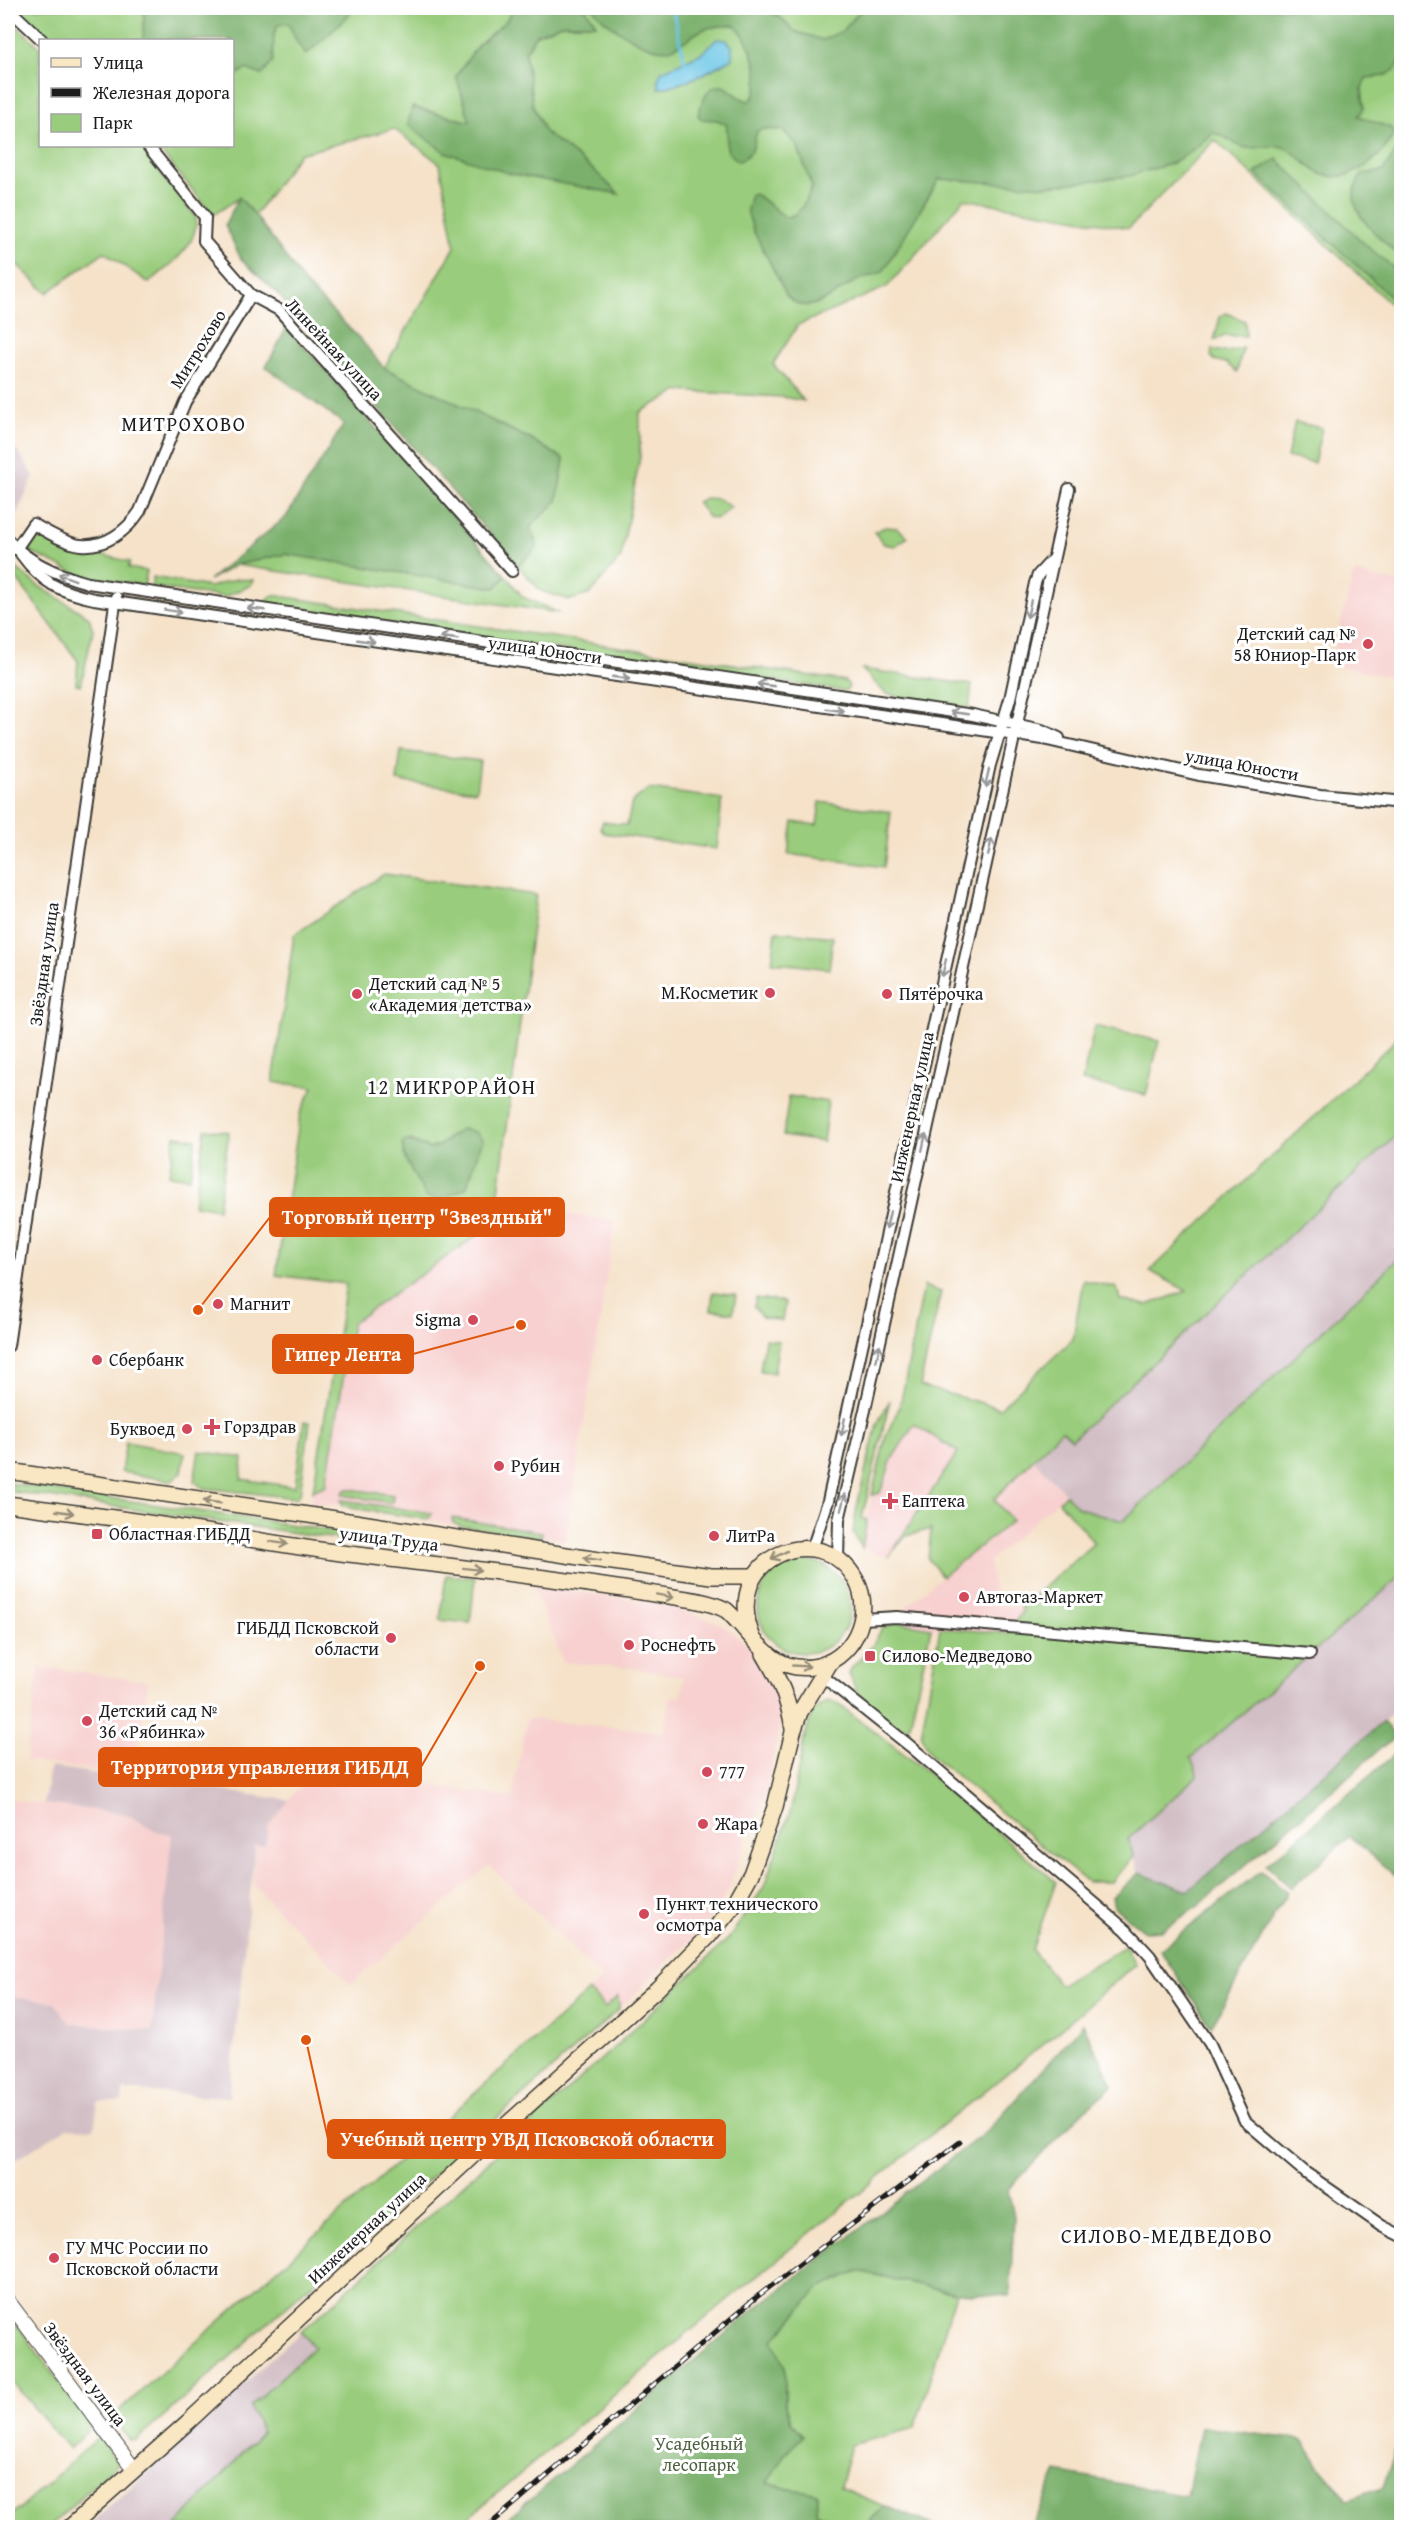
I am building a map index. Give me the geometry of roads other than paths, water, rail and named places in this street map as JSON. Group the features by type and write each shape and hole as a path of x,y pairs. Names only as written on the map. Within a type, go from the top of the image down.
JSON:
{"main road":[{"name":"улица Труда","path":"8,1471 711,1576 733,1578 754,1576"},
{"name":"улица Труда","path":"8,1504 156,1524 339,1553 574,1582 697,1602 727,1611 756,1643"},
{"name":"Инженерная улица","path":"69,2528 188,2422 491,2138 657,1989 708,1937 732,1908 751,1874 775,1807 800,1712 831,1661 851,1645 862,1619 862,1594 849,1569 838,1560 812,1549 799,1549 779,1554 763,1565 747,1590 744,1607 746,1623 781,1683 790,1710 793,1732"},
{"path":"756,1643 774,1660 793,1666 812,1667 831,1661"}],"street":[{"path":"8,8 41,39"},
{"name":"Линейная улица","path":"149,147 205,217 204,241 251,295 279,310 512,571"},
{"name":"Митрохово","path":"15,548 33,524 79,545 106,540 131,526 140,511 185,402 251,295"},
{"name":"Инженерная улица","path":"838,1560 839,1520 1069,489"},
{"name":"улица Юности","path":"15,548 42,566 74,579 118,588 951,712 1003,722 1015,730 1199,775 1320,795 1401,803"},
{"name":"улица Юности","path":"15,548 34,573 47,582 78,596 115,603 1000,734 1015,730"},
{"name":"Инженерная улица","path":"812,1549 828,1501 970,852 1035,582 1038,575 1054,558"},
{"name":"Звёздная улица","path":"8,1346 118,588"},
{"path":"862,1619 897,1617 1310,1654"},
{"path":"821,1675 910,1746 1126,1930 1150,1956 1210,2044 1245,2121 1306,2173 1382,2226 1401,2236"},
{"name":"Звёздная улица","path":"8,2301 134,2469"}],"water":[{"path":"717,39 726,40 732,46 732,58 688,81 659,88 658,79 662,71 702,53"}],"waterway":[{"path":"672,8 685,62"}],"railway":[{"path":"486,2528 754,2299 960,2142"}],"place":[{"name":"Детский сад № 58 Юниор-Парк","path":"1368,644"},
{"name":"М.Косметик","path":"770,993"},
{"name":"Детский сад № 5 «Академия детства»","path":"357,994"},
{"name":"Пятёрочка","path":"887,994"},
{"name":"Магнит","path":"218,1304"},
{"name":"Торговый центр \"Звездный\"","path":"198,1310"},
{"name":"Sigma","path":"473,1320"},
{"name":"Гипер Лента","path":"521,1325"},
{"name":"Сбербанк","path":"97,1360"},
{"name":"Горздрав","path":"212,1427"},
{"name":"Буквоед","path":"187,1429"},
{"name":"Рубин","path":"499,1466"},
{"name":"Еаптека","path":"890,1501"},
{"name":"Областная ГИБДД","path":"97,1534"},
{"name":"ЛитРа","path":"714,1536"},
{"name":"Автогаз-Маркет","path":"964,1597"},
{"name":"ГИБДД Псковской области","path":"391,1638"},
{"name":"Роснефть","path":"629,1645"},
{"name":"Силово-Медведово","path":"870,1656"},
{"name":"Территория управления ГИБДД","path":"480,1666"},
{"name":"Детский сад № 36 «Рябинка»","path":"87,1721"},
{"name":"777","path":"707,1772"},
{"name":"Жара","path":"703,1824"},
{"name":"Пункт технического осмотра","path":"644,1914"},
{"name":"Учебный центр УВД Псковской области","path":"306,2040"},
{"name":"ГУ МЧС России по Псковской области","path":"54,2258"}],"district":[{"name":"МИТРОХОВО","path":"184,424"},
{"name":"12 МИКРОРАЙОН","path":"452,1087"},
{"name":"СИЛОВО-МЕДВЕДОВО","path":"1167,2236"}],"park label":[{"name":"Усадебный лесопарк","path":"699,2454"}]}
